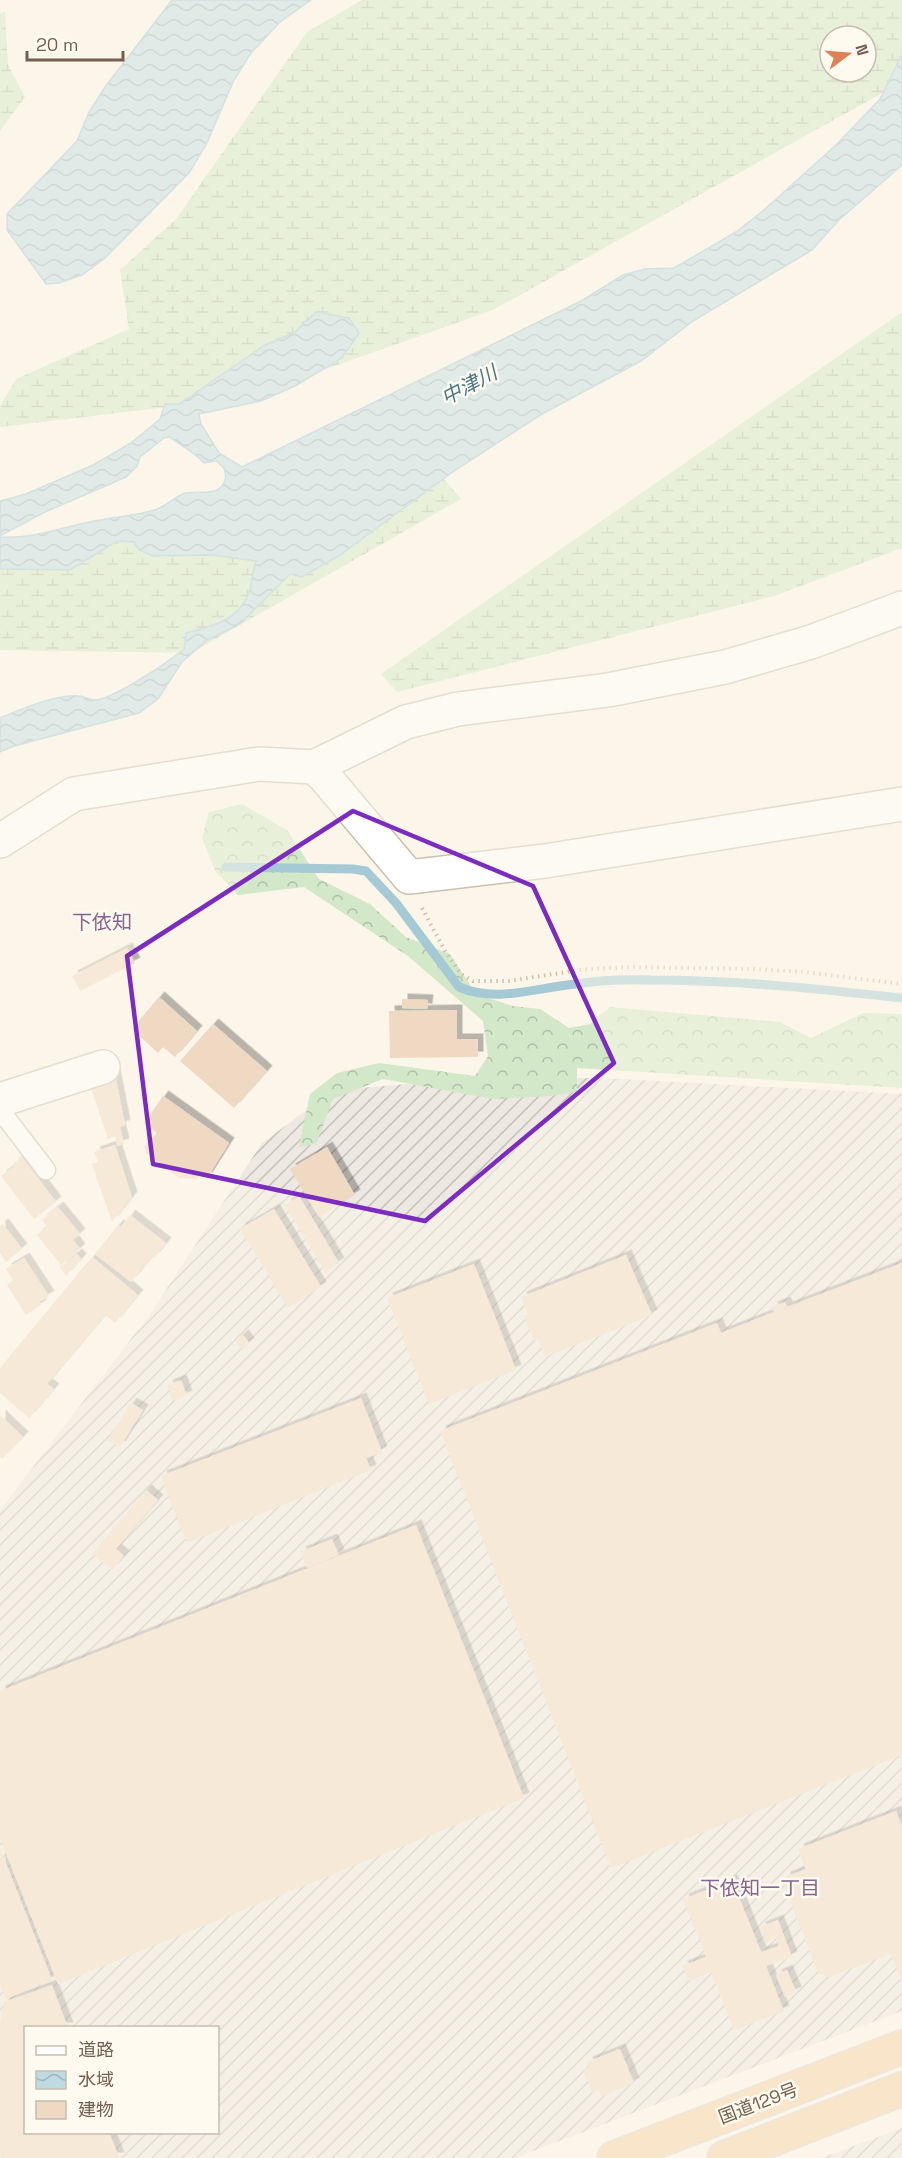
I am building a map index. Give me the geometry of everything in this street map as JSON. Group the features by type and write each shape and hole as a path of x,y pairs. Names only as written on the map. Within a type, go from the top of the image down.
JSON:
{"highway":[{"name":"国道129号","path":"614,2158 902,2048"},
{"path":"724,2158 780,2148 902,2089"}],"street":[{"path":"0,841 74,794 259,764 314,767 406,722 458,709 608,690 725,667 811,642 902,608"},
{"path":"314,767 409,877 545,861 902,804"},
{"path":"0,1100 103,1067"}],"lane":[{"path":"0,1110 46,1170"}],"path":[{"path":"409,877 422,909 445,951 461,974 473,981 509,981 579,970 638,967 805,972 902,984"}],"highlighted area":[{"path":"353,811 533,886 614,1063 425,1221 153,1164 127,956"}],"shaded area":[{"path":"509,1076 620,1079 902,1094 902,2011 515,2158 0,2158 0,1510 150,1314 262,1143 334,1090"},
{"path":"902,2128 902,2158 821,2158"}],"green space":[{"path":"362,0 902,0 902,82 493,310 244,398 0,427 0,406 16,379 129,329 120,270 176,219 307,32"},
{"path":"5,11 8,65 25,97 0,131 0,14"},
{"path":"902,312 902,548 774,596 397,692 381,674"},
{"path":"431,464 461,499 191,653 0,650 0,552"},
{"path":"242,804 287,830 319,879 370,904 406,937 450,954 476,994 513,1006 540,1009 569,1028 590,1024 610,1007 780,1022 811,1038 863,1013 902,1014 902,1088 577,1068 577,1092 551,1096 493,1099 383,1079 333,1099 316,1144 299,1147 310,1094 337,1073 379,1063 475,1076 488,1056 483,1021 408,956 304,887 238,895 215,871 202,838 209,812"}],"water":[{"path":"172,0 311,0 280,22 251,53 234,80 206,145 189,173 105,258 82,275 59,283 46,284 7,230 7,214 77,141 89,112 105,87"},
{"name":"中津川","path":"902,54 902,165 839,220 812,250 693,321 641,361 542,414 454,471 340,555 302,577 290,574 240,624 206,641 182,662 158,699 139,713 14,746 0,752 0,718 60,697 79,696 97,700 106,697 142,678 184,649 186,633 206,628 233,615 246,600 256,561 212,555 153,556 139,550 134,542 117,541 70,570 0,569 0,537 26,536 141,514 158,509 183,494 213,491 222,486 226,477 224,468 216,461 204,463 170,437 164,438 140,457 137,466 126,477 43,513 0,536 0,501 26,494 93,465 131,443 160,419 165,404 179,404 265,345 295,332 316,312 349,318 359,333 342,358 295,386 261,401 199,414 201,424 219,453 242,467 581,301 623,275 645,269 674,268 736,232 764,210 837,144 880,99"}],"building":[{"path":"127,948 135,963 80,991 72,976"},
{"path":"159,997 197,1031 175,1057 163,1047 158,1053 132,1029"},
{"path":"402,999 428,1000 427,1009 402,1008"},
{"path":"457,1010 457,1039 478,1039 478,1057 390,1058 389,1011"},
{"path":"213,1024 267,1071 234,1108 180,1061"},
{"path":"115,1074 125,1125 120,1127 124,1144 117,1146 115,1136 108,1139 89,1082"},
{"path":"163,1096 229,1143 207,1178 201,1175 197,1179 179,1178 146,1153 144,1147 157,1133 144,1123"},
{"path":"115,1145 132,1197 112,1222 92,1164 98,1162 94,1152"},
{"path":"327,1147 355,1195 319,1217 290,1169"},
{"path":"22,1157 56,1202 34,1219 1,1176 15,1166 13,1164"},
{"path":"299,1196 339,1263 325,1272 285,1205"},
{"path":"58,1207 80,1234 73,1240 80,1249 61,1265 37,1235 47,1227 42,1220"},
{"path":"274,1209 321,1287 288,1308 240,1229"},
{"path":"130,1215 166,1243 131,1282 95,1254 118,1225 121,1227"},
{"path":"3,1224 22,1249 6,1262 0,1253 0,1226"},
{"path":"77,1254 81,1259 66,1276 60,1267"},
{"path":"626,1255 652,1315 545,1357 538,1339 534,1341 524,1316 528,1314 521,1297"},
{"path":"92,1257 138,1295 115,1323 105,1315 47,1384 54,1389 29,1418 0,1393 0,1368"},
{"path":"24,1258 49,1296 39,1302 41,1305 26,1315 7,1285 13,1280 6,1269"},
{"path":"902,1263 902,1755 611,1868 440,1431 717,1323 721,1333 774,1312 772,1307 785,1302 787,1307"},
{"path":"474,1264 516,1370 429,1404 387,1298"},
{"path":"243,1335 249,1343 241,1349 235,1342"},
{"path":"181,1380 187,1396 172,1401 167,1385"},
{"path":"361,1398 382,1452 366,1458 371,1470 187,1543 161,1476"},
{"path":"131,1403 143,1410 120,1447 108,1440"},
{"path":"0,1415 23,1437 2,1459 0,1457"},
{"path":"146,1490 158,1500 116,1549 124,1556 112,1570 92,1554"},
{"path":"416,1525 524,1798 58,1984 0,1838 0,1691"},
{"path":"332,1539 339,1555 307,1568 300,1552"},
{"path":"896,1811 902,1826 902,1983 891,1954 829,1977 818,1973 784,1885 785,1877 806,1869 798,1849"},
{"path":"0,1848 52,1980 6,1999 0,1984"},
{"path":"732,1880 761,1952 779,1946 775,1938 766,1943 760,1927 778,1920 792,1957 766,1966 784,2011 734,2030 711,1972 688,1981 682,1966 706,1957 683,1899"},
{"path":"787,1970 796,1992 785,1997 776,1975"},
{"path":"52,1985 67,2026 24,2026 24,2134 110,2134 119,2158 2,2158 0,2153 0,2024 4,2002"},
{"path":"620,2049 634,2083 601,2097 599,2090 592,2093 583,2070 589,2067 587,2062"}],"waterway":[{"path":"226,867 366,871 396,903 459,987 473,992 516,993 613,980 683,980 809,988 902,998"}],"district":[{"name":"下依知","path":"102,922"},
{"name":"下依知一丁目","path":"760,1888"}]}
